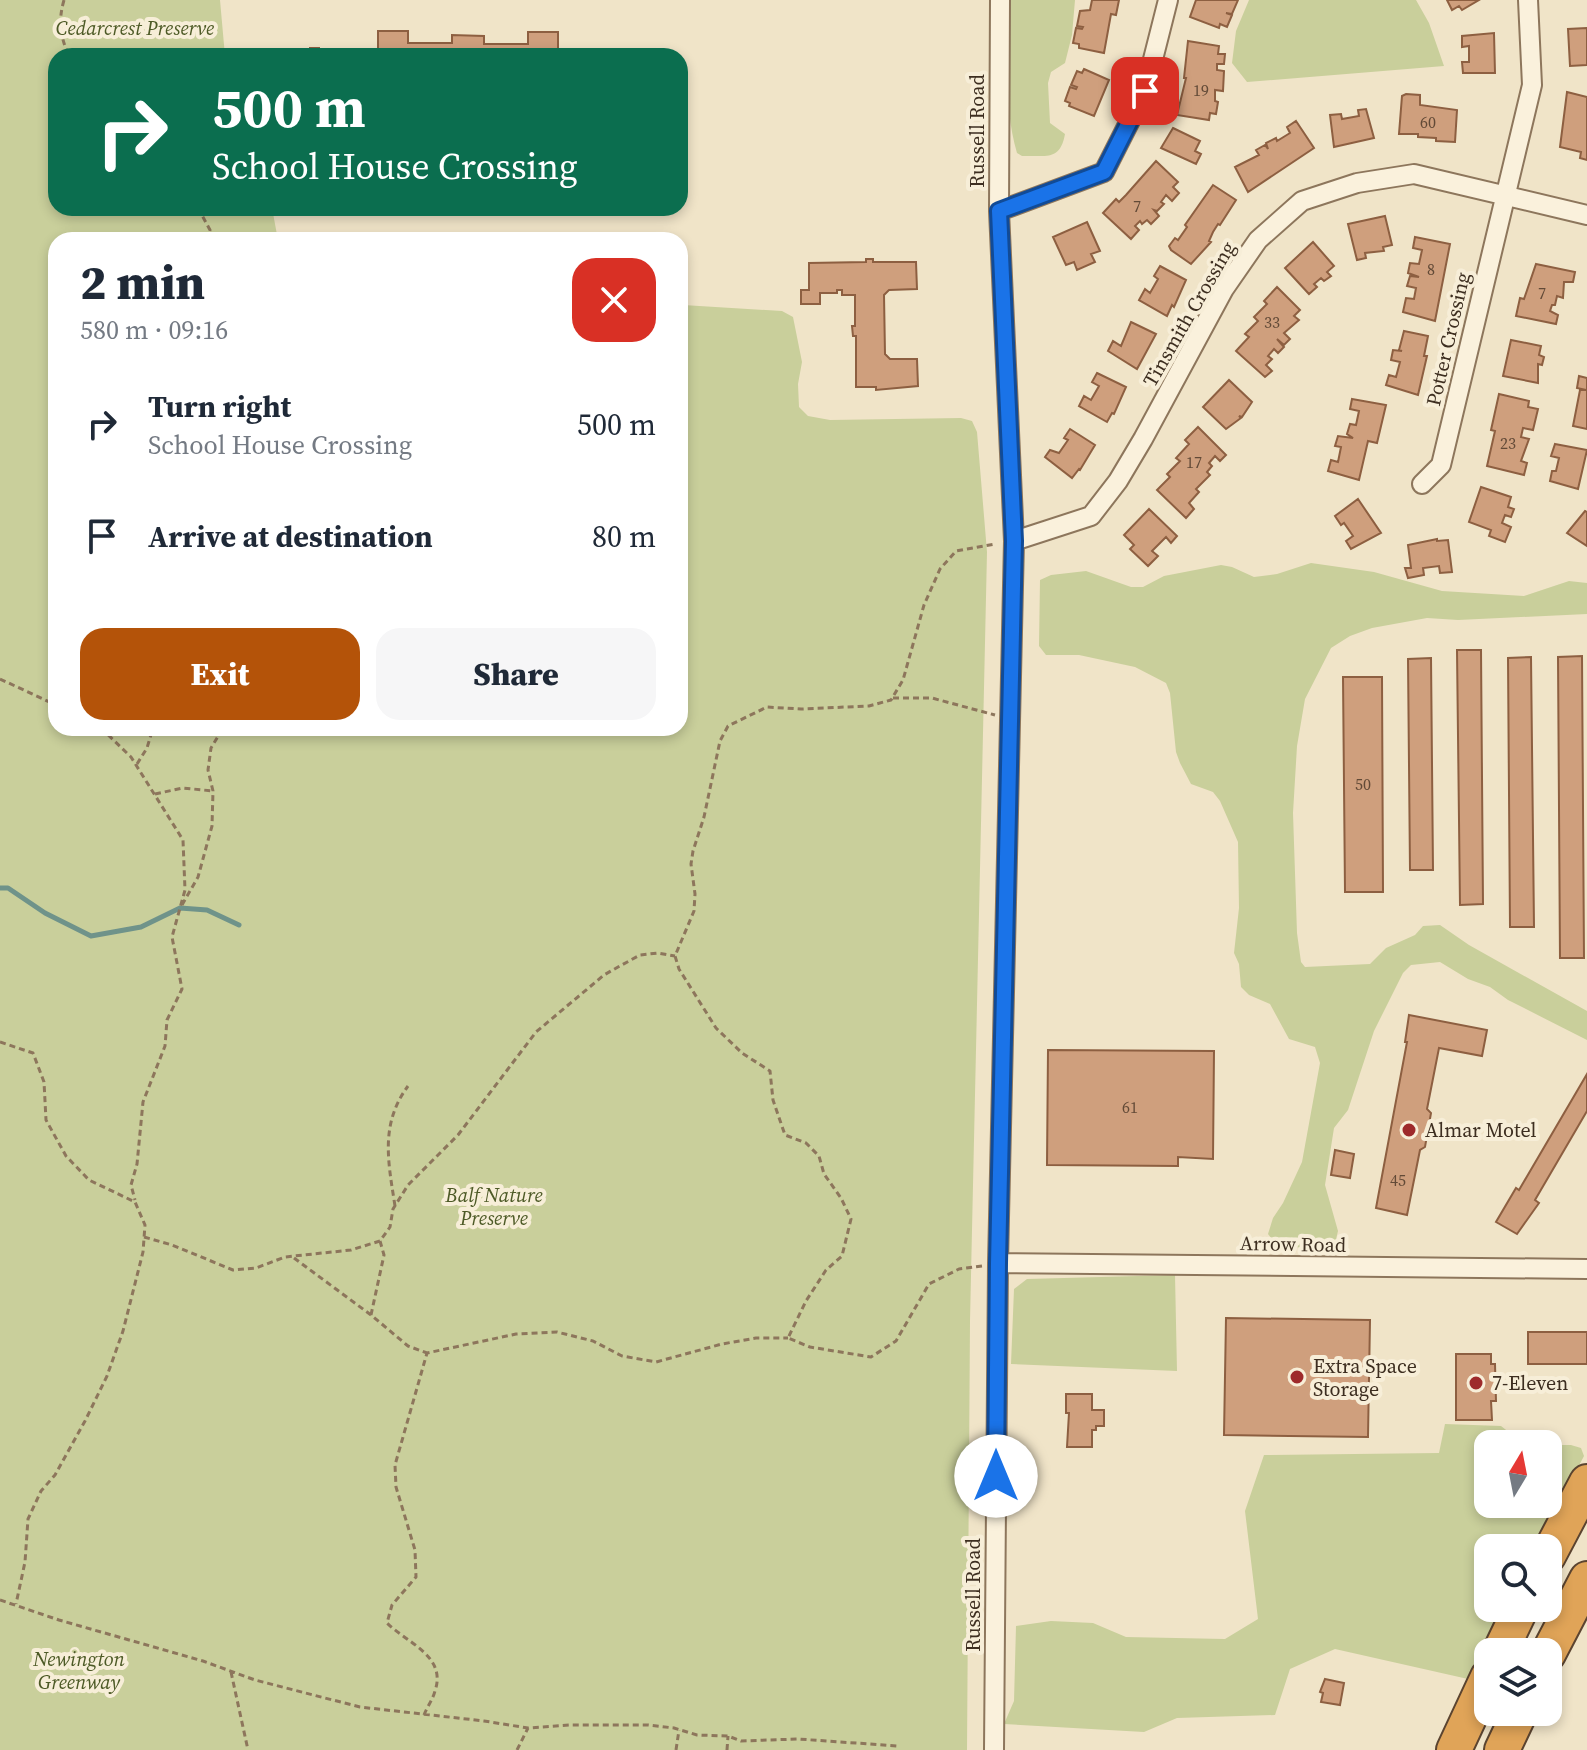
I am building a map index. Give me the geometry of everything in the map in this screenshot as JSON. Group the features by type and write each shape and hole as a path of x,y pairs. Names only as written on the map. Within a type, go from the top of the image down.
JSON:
{"highway":[{"path":"1560,1534 1587,1482"},
{"path":"1556,1638 1587,1579"},
{"path":"1454,1750 1474,1707"},
{"path":"1502,1750 1513,1726"}],"street":[{"name":"Russell Road","path":"994,1750 998,1263 1014,541 999,211 1000,0"},
{"path":"999,211 1104,172 1145,91 1168,0"},
{"name":"Potter Crossing","path":"1422,484 1441,465 1532,85 1528,0"},
{"name":"Tinsmith Crossing","path":"1014,541 1091,516 1137,450 1224,289 1258,240 1302,201 1357,183 1414,174 1587,215"},
{"name":"Arrow Road","path":"998,1263 1587,1269"}],"path":[{"path":"64,0 59,19 66,48"},
{"path":"893,698 903,680 924,605 940,569 956,551 1014,541"},
{"path":"0,679 48,701"},
{"path":"788,1338 826,1270 842,1256 851,1219 824,1174 819,1156 806,1143 785,1135 773,1100 770,1071 742,1053 716,1028 679,969 675,956 694,911 691,864 720,741 728,726 767,707 869,706 893,698 932,698 1010,720"},
{"path":"16,1604 25,1562 28,1519 107,1376 134,1293 145,1225 131,1185 137,1164 143,1102 165,1046 167,1020 182,989 172,937 185,890 183,840 136,765 109,736"},
{"path":"136,765 151,736"},
{"path":"180,908 198,877 212,826 213,791 208,770 211,748 218,736"},
{"path":"155,794 183,788 213,791"},
{"path":"144,1237 233,1270 256,1268 292,1256 351,1250 380,1241 390,1227 395,1206 408,1185 458,1135 536,1032 604,975 618,967 640,955 658,953 675,956"},
{"path":"0,1042 33,1053 44,1082 46,1120 66,1156 89,1180 135,1202"},
{"path":"395,1206 389,1168 388,1128 396,1103 408,1086"},
{"path":"371,1315 384,1255 380,1241"},
{"path":"292,1256 408,1346 427,1353 516,1334 557,1332 593,1341 622,1356 656,1362 756,1338 788,1338 821,1349 871,1357 896,1341 929,1284 959,1269 998,1263"},
{"path":"424,1715 436,1689 436,1666 422,1648 400,1636 387,1623 392,1605 416,1577 415,1550 396,1487 395,1465 427,1353"},
{"path":"0,1600 360,1707 528,1728 628,1724 697,1735 728,1736 741,1741 798,1739 898,1746"},
{"path":"231,1671 240,1725 248,1750"},
{"path":"517,1750 528,1728"},
{"path":"676,1750 679,1730"},
{"path":"727,1750 728,1736"}],"green space":[{"name":"Balf Nature Preserve","path":"0,0 220,0 224,48 48,48 48,216 274,216 276,232 48,232 48,736 688,736 688,305 782,311 793,317 802,362 798,384 799,407 808,416 830,420 961,418 972,421 977,432 987,552 970,1321 967,1750 0,1750"},
{"path":"1010,0 1075,0 1072,35 1065,63 1051,72 1048,83 1050,123 1065,134 1059,149 1050,155 1022,156 1017,153 1008,97"},
{"path":"1249,0 1416,0 1429,23 1444,66 1247,82 1232,63 1236,31"},
{"path":"1311,563 1374,572 1442,591 1524,596 1569,581 1587,583 1587,614 1458,620 1427,618 1372,628 1350,636 1331,648 1305,699 1297,746 1293,813 1297,933 1301,962 1305,967 1370,964 1386,948 1415,935 1423,926 1440,925 1469,945 1587,1011 1587,1040 1440,962 1411,965 1403,973 1374,1031 1348,1110 1334,1128 1325,1185 1338,1231 1334,1248 1278,1247 1268,1234 1302,1162 1320,1063 1315,1047 1289,1039 1270,1004 1249,995 1241,987 1239,964 1234,953 1239,908 1238,842 1220,801 1213,792 1191,784 1180,763 1166,683 1135,667 1079,655 1046,655 1039,646 1040,580 1051,575 1086,571 1131,587 1143,587 1164,576 1221,565 1254,577 1277,574"},
{"path":"1175,1275 1177,1371 1011,1364 1014,1289 1027,1279"},
{"path":"1445,1424 1501,1426 1506,1430 1474,1430 1474,1518 1552,1518 1543,1534 1474,1534 1474,1622 1498,1622 1489,1638 1474,1638 1474,1667 1468,1679 1335,1649 1290,1669 1275,1715 1177,1718 1144,1732 1004,1724 1014,1701 1016,1626 1051,1621 1093,1623 1126,1637 1225,1639 1258,1619 1245,1511 1264,1455 1439,1453"},
{"path":"1562,1445 1581,1448 1584,1456 1562,1498"}],"building":[{"path":"1092,0 1119,0 1116,15 1111,14 1104,53 1079,48 1079,44 1073,43 1076,28 1083,27 1077,26 1080,11 1090,10"},
{"path":"1196,0 1238,0 1232,14 1226,13 1232,15 1227,27 1220,24 1219,28 1190,17"},
{"path":"1447,0 1479,0 1462,10 1459,6 1452,10"},
{"path":"1587,28 1587,65 1570,66 1568,29"},
{"path":"378,31 408,31 408,43 452,43 452,35 484,36 484,44 528,44 528,32 558,32 558,48 378,48"},
{"path":"1494,33 1495,73 1463,73 1462,62 1469,62 1469,46 1462,47 1462,36"},
{"path":"1188,41 1219,46 1218,54 1225,54 1224,64 1217,64 1217,70 1224,71 1223,91 1215,90 1215,101 1218,102 1216,114 1210,113 1209,120 1177,115 1186,78"},
{"path":"1084,69 1109,80 1094,116 1069,106 1070,103 1065,101 1070,87 1077,87 1071,85 1077,71 1082,73"},
{"path":"1567,92 1587,97 1587,160 1580,158 1581,152 1560,147"},
{"path":"1420,95 1420,105 1457,110 1455,142 1436,141 1436,138 1418,137 1418,134 1399,134 1402,96"},
{"path":"1366,109 1374,138 1334,147 1330,115 1341,114 1342,119 1359,116 1358,110"},
{"path":"1296,121 1314,148 1248,192 1235,167 1259,155 1256,150 1265,145 1268,149 1266,143 1290,133 1287,127"},
{"path":"1173,128 1200,141 1195,151 1201,154 1196,164 1161,148"},
{"path":"1156,161 1178,182 1173,187 1179,193 1172,201 1166,195 1161,202 1164,204 1157,211 1154,210 1159,216 1151,224 1147,220 1142,224 1140,221 1135,226 1139,230 1131,239 1103,213 1116,199 1119,202"},
{"path":"1213,185 1236,200 1213,232 1211,242 1191,264 1169,246 1175,238 1178,240"},
{"path":"1385,216 1392,245 1383,247 1384,251 1365,253 1366,258 1357,260 1348,224"},
{"path":"1087,222 1100,251 1091,254 1095,262 1077,270 1074,262 1066,265 1053,237"},
{"path":"1415,237 1450,244 1435,321 1403,312 1406,298 1414,299 1416,288 1407,286 1410,276 1419,277 1408,273 1410,263 1419,264 1422,250 1413,248"},
{"path":"1313,242 1334,266 1327,272 1331,276 1324,281 1321,278 1309,294 1285,268"},
{"path":"866,259 873,259 873,262 916,262 917,289 889,290 884,295 885,354 890,359 917,359 918,386 876,390 876,387 856,387 856,336 853,336 852,326 855,326 855,295 842,295 842,290 837,290 837,293 820,293 820,304 801,304 801,290 809,290 809,263 866,262"},
{"path":"1536,264 1575,272 1573,282 1564,282 1563,298 1557,296 1555,305 1552,305 1550,311 1558,315 1556,324 1516,316 1520,298 1524,299"},
{"path":"1160,266 1186,280 1167,316 1139,300 1145,289 1150,293 1158,279 1154,276"},
{"path":"1277,287 1300,310 1294,316 1299,320 1284,333 1290,339 1284,345 1277,339 1284,347 1278,353 1274,349 1268,356 1272,359 1266,365 1272,371 1265,377 1236,351 1249,337 1245,334 1258,321 1254,317 1267,304 1264,301"},
{"path":"1131,322 1156,334 1137,369 1108,351 1113,341 1121,346"},
{"path":"1404,331 1428,336 1418,395 1386,385 1389,375 1396,377 1400,362 1391,360 1393,350 1402,351 1399,350"},
{"path":"1511,340 1541,346 1539,355 1544,357 1542,365 1538,364 1538,383 1503,376"},
{"path":"1097,373 1126,387 1107,422 1079,406 1084,396 1091,400 1099,386 1092,382"},
{"path":"1579,376 1587,378 1587,429 1573,426 1580,390 1586,390 1577,388"},
{"path":"1229,380 1252,402 1242,417 1239,416 1241,418 1226,429 1203,407"},
{"path":"1499,394 1529,401 1528,407 1538,409 1533,430 1523,428 1521,437 1529,439 1521,461 1527,463 1524,475 1487,466"},
{"path":"1352,399 1386,405 1377,443 1368,441 1359,480 1328,471 1331,460 1338,462 1341,447 1335,446 1338,436 1353,438 1347,434 1350,424 1356,425 1359,411 1350,409"},
{"path":"1198,427 1226,455 1220,461 1215,456 1209,463 1212,466 1207,472 1210,475 1196,489 1199,492 1189,503 1194,509 1186,518 1157,490 1180,461 1176,458 1189,444 1185,440"},
{"path":"1070,429 1095,445 1072,478 1045,457 1050,450 1059,453 1068,440 1064,438"},
{"path":"1555,444 1587,450 1578,489 1550,481 1559,458 1551,456"},
{"path":"1481,487 1511,497 1508,507 1514,509 1511,517 1505,515 1502,523 1511,527 1505,542 1489,536 1491,530 1469,522"},
{"path":"1358,499 1381,533 1351,549 1346,541 1353,536 1335,516"},
{"path":"1149,509 1177,536 1171,543 1166,537 1152,551 1158,556 1148,566 1130,549 1134,545 1124,535"},
{"path":"1587,512 1587,546 1567,533"},
{"path":"1448,540 1452,572 1440,573 1439,566 1423,568 1424,575 1408,578 1405,568 1411,568 1408,545"},
{"path":"1457,650 1481,650 1483,904 1460,905"},
{"path":"1582,656 1584,958 1560,958 1558,657"},
{"path":"1531,657 1534,927 1510,927 1508,658"},
{"path":"1431,658 1433,870 1410,870 1408,659"},
{"path":"1343,677 1382,677 1383,892 1345,892"},
{"name":"Almar Motel","path":"1409,1015 1487,1030 1482,1056 1439,1048 1427,1109 1431,1113 1425,1147 1420,1150 1407,1215 1376,1208 1407,1042"},
{"path":"1048,1050 1214,1051 1213,1159 1178,1157 1178,1166 1047,1165"},
{"path":"1587,1074 1587,1111 1535,1200 1539,1203 1517,1234 1496,1222 1516,1188 1519,1190"},
{"path":"1335,1150 1354,1154 1350,1178 1331,1175"},
{"name":"Extra Space Storage","path":"1226,1318 1370,1320 1368,1437 1224,1435"},
{"name":"7-Eleven","path":"1528,1332 1587,1332 1587,1364 1528,1364"},
{"name":"7-Eleven","path":"1456,1354 1491,1354 1491,1364 1495,1364 1496,1401 1491,1401 1492,1420 1456,1420"},
{"path":"1066,1394 1092,1394 1092,1410 1104,1410 1104,1426 1096,1426 1096,1430 1092,1430 1092,1447 1067,1447 1069,1413 1066,1413"},
{"path":"1325,1679 1344,1683 1340,1705 1321,1702 1323,1693 1320,1692"}],"waterway":[{"path":"0,888 8,888 45,913 91,936 141,927 180,908 207,910 239,925"}],"place":[{"name":"Almar Motel","path":"1409,1130"},
{"name":"Extra Space Storage","path":"1297,1377"},
{"name":"7-Eleven","path":"1476,1383"}],"route":[{"path":"996,1476 1014,541 999,211 1104,172 1145,91"}],"park label":[{"name":"Cedarcrest Preserve","path":"135,28"},
{"name":"Newington Greenway","path":"79,1670"}]}
